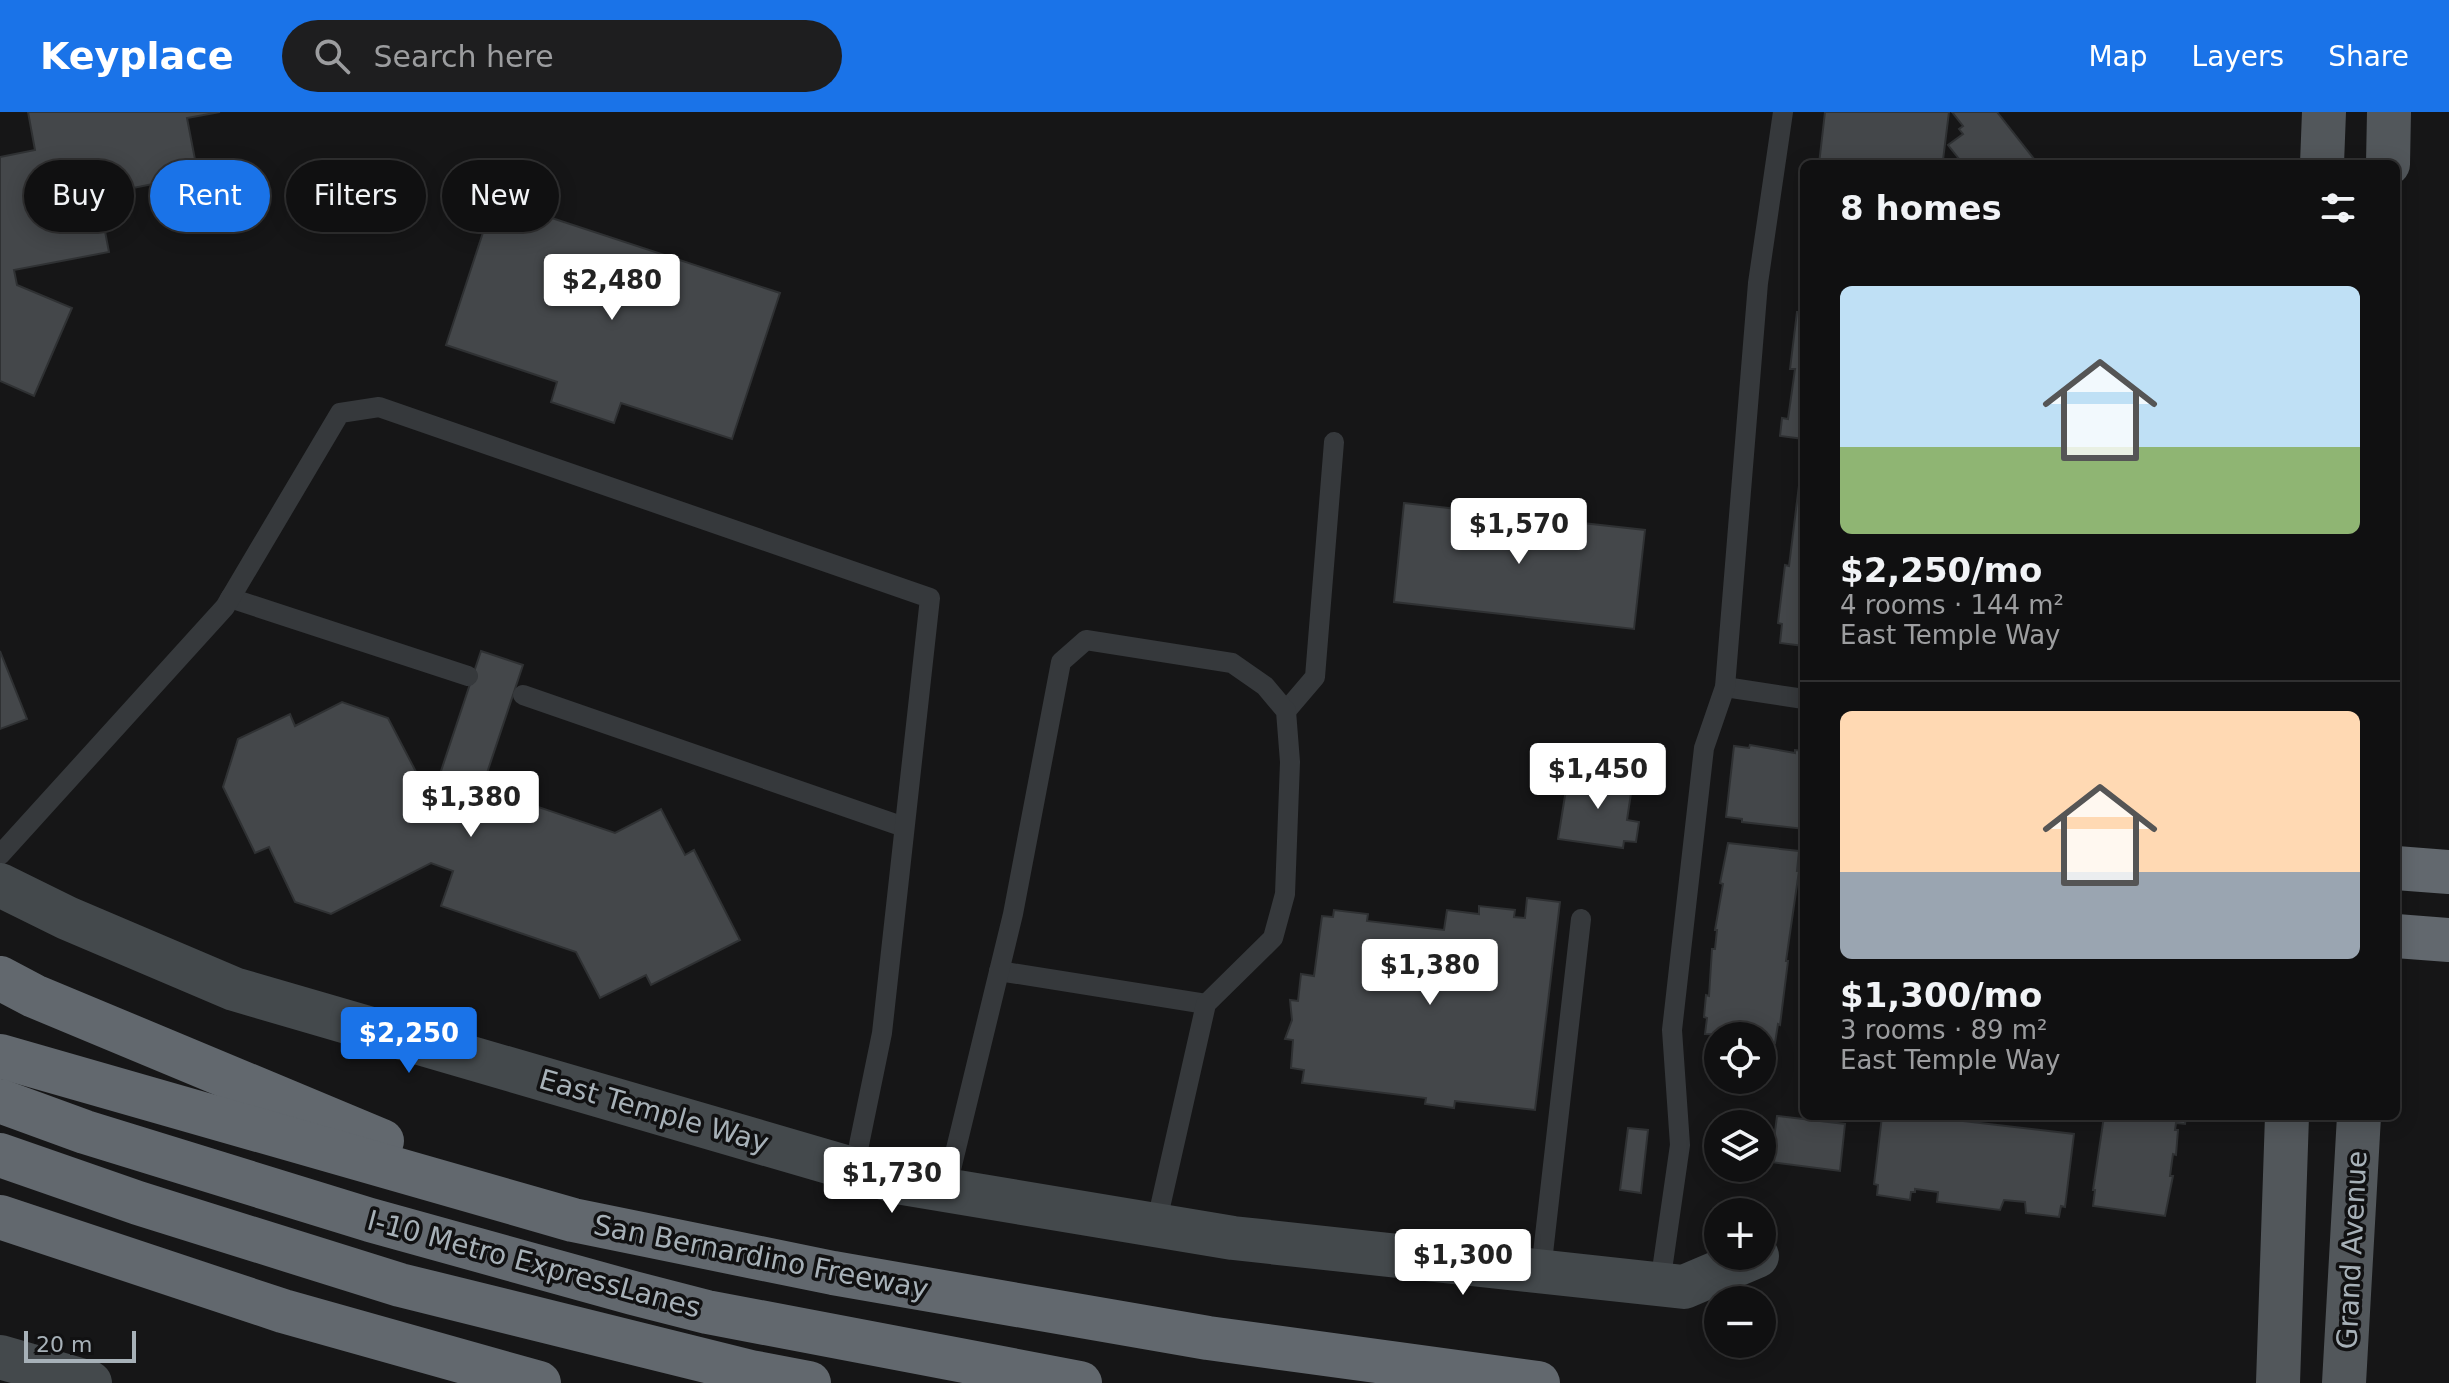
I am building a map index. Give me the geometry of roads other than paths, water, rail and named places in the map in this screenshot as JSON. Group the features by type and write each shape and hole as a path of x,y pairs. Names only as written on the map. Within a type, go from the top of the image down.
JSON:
{"highway":[{"path":"2400,868 2449,872"},
{"path":"2400,936 2449,940"},
{"path":"0,978 34,996 573,1220"},
{"name":"San Bernardino Freeway","path":"0,1056 573,1220 833,1273 1208,1338 1538,1383"},
{"name":"I-10 Metro ExpressLanes","path":"0,1101 85,1132 370,1220 633,1293 722,1315 1080,1383"},
{"name":"I-10 Metro ExpressLanes","path":"0,1155 138,1203 400,1285 751,1372 809,1383"},
{"path":"5,1220 283,1311 539,1383"}],"main road":[{"path":"2322,160 2324,112"},
{"path":"2388,160 2389,112"},
{"path":"2278,1383 2287,1120"},
{"name":"Grand Avenue","path":"2344,1383 2359,1120"}],"street":[{"name":"East Temple Way","path":"0,885 67,918 234,989 897,1182 1233,1238 1684,1287 1725,1270"},
{"path":"0,1357 90,1383"}],"lane":[{"path":"1660,1284 1680,1145 1672,1030 1704,748 1725,687 1758,283 1783,112"},
{"path":"0,855 228,602 340,413 379,407 930,598 882,1033 854,1169"},
{"path":"1286,711 1315,677 1334,442"},
{"path":"228,602 468,676"},
{"path":"946,1190 1013,914 1061,662 1086,640 1232,663 1265,686 1286,711 1290,762 1285,894 1273,938 1206,1004 1156,1225"},
{"path":"1725,687 1800,698"},
{"path":"523,695 904,827"},
{"path":"1541,1271 1581,919"},
{"path":"999,971 1206,1004"}]}
